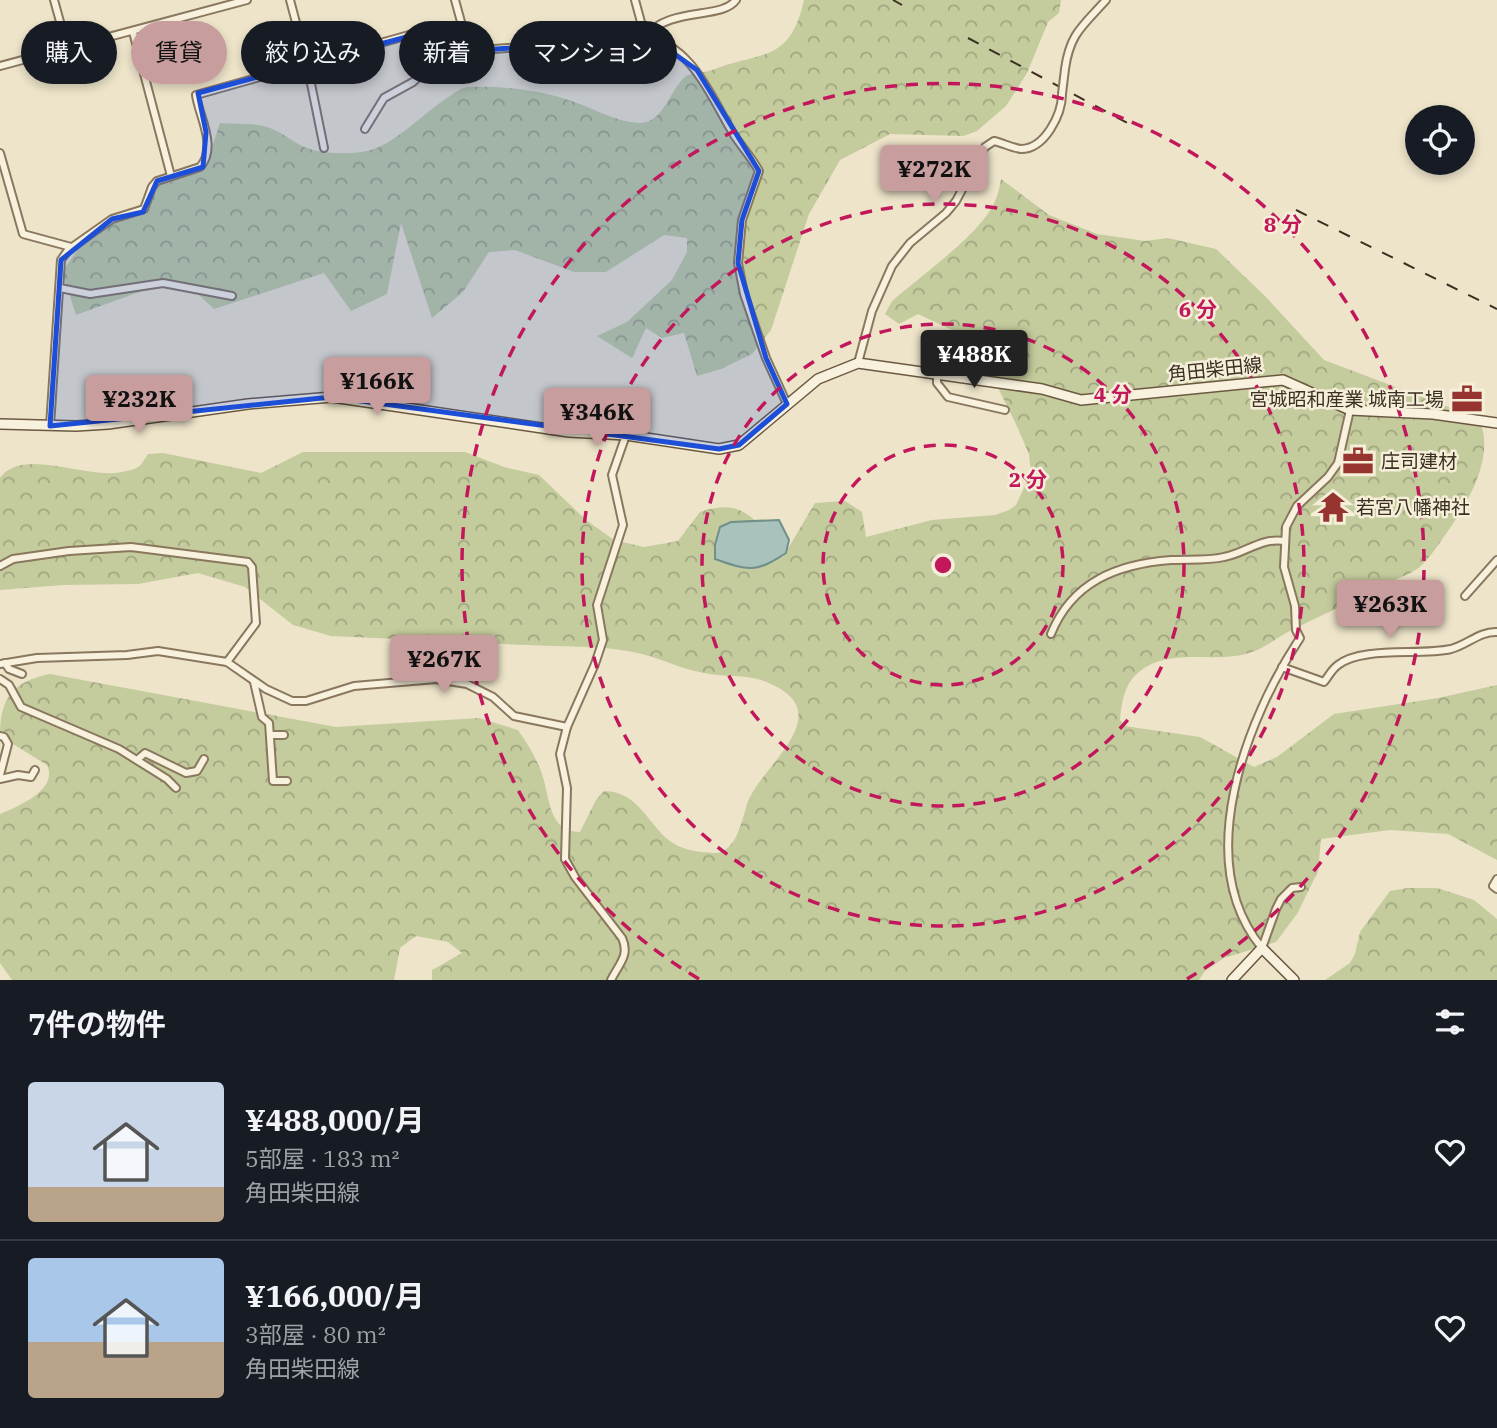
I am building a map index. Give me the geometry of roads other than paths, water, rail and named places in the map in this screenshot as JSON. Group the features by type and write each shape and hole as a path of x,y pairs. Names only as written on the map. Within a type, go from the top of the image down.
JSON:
{"main road":[{"name":"角田柴田線","path":"0,424 108,424 248,404 323,397 384,403 569,432 626,435 719,449 739,445 818,379 858,363 1042,389 1081,400 1283,380 1350,410 1433,414 1497,423"},
{"path":"1232,980 1262,948 1294,980"}],"street":[{"path":"54,0 60,21"},
{"path":"172,21 247,0"},
{"path":"290,0 296,21"},
{"path":"455,0 461,21"},
{"path":"635,0 641,21"},
{"path":"666,21 727,8 736,0"},
{"path":"858,363 877,295 897,257 956,201 985,147 994,141 1024,149 1038,143 1059,114 1067,54 1074,35 1105,0"},
{"path":"677,53 697,70 736,138 759,171 742,220 738,264 744,294 766,358 787,404"},
{"path":"0,66 21,60"},
{"path":"50,426 61,260 68,250 112,219 144,209 152,187 162,178 200,167 206,157 206,132 196,99 198,93 241,82"},
{"path":"147,84 171,176"},
{"path":"311,84 324,148"},
{"path":"365,129 384,97 409,84"},
{"path":"0,153 23,234 73,248"},
{"path":"60,288 90,294 163,283 232,296"},
{"path":"937,374 937,383 948,397 1005,410"},
{"path":"1301,887 1292,888 1282,899 1262,948 1248,932 1236,901 1228,839 1235,785 1254,730 1282,667 1300,638 1296,630 1297,614 1284,567 1286,527 1297,506 1328,477 1338,463 1350,410"},
{"path":"611,980 624,959 626,947 616,929 575,877 564,855 567,798 559,754 567,727 603,640 597,605 623,525 612,475 626,435"},
{"path":"1051,634 1071,599 1087,586 1111,573 1159,561 1226,557 1255,544 1274,539 1285,541"},
{"path":"0,566 13,559 69,551 131,547 248,562 251,567 256,624 227,662"},
{"path":"1465,596 1497,560"},
{"path":"1282,667 1324,682 1337,665 1364,654 1443,650 1461,646 1488,632 1497,632"},
{"path":"2,663 37,658 127,655 158,651 227,662 279,697 292,701 306,701 354,686 436,680 467,684 493,697 514,716 567,727"},
{"path":"2,663 22,674"},
{"path":"0,679 9,685 21,707 90,736 137,760 176,788"},
{"path":"254,682 262,717 269,723 273,781 287,781"},
{"path":"270,735 284,735"},
{"path":"0,736 4,737 8,744 0,777 32,777 34,770"},
{"path":"137,760 145,753 186,773 197,771 204,759"},
{"path":"1497,880 1493,886 1497,889"}],"water":[{"path":"779,520 789,540 786,553 767,564 752,568 715,559 715,545 720,527 731,522"}],"railway":[{"path":"893,0 902,5"},
{"path":"968,38 1135,127"},
{"path":"1296,210 1497,309"}],"place":[{"name":"宮城昭和産業 城南工場","path":"1467,399"},
{"name":"庄司建材","path":"1358,461"},
{"name":"若宮八幡神社","path":"1333,507"}]}
